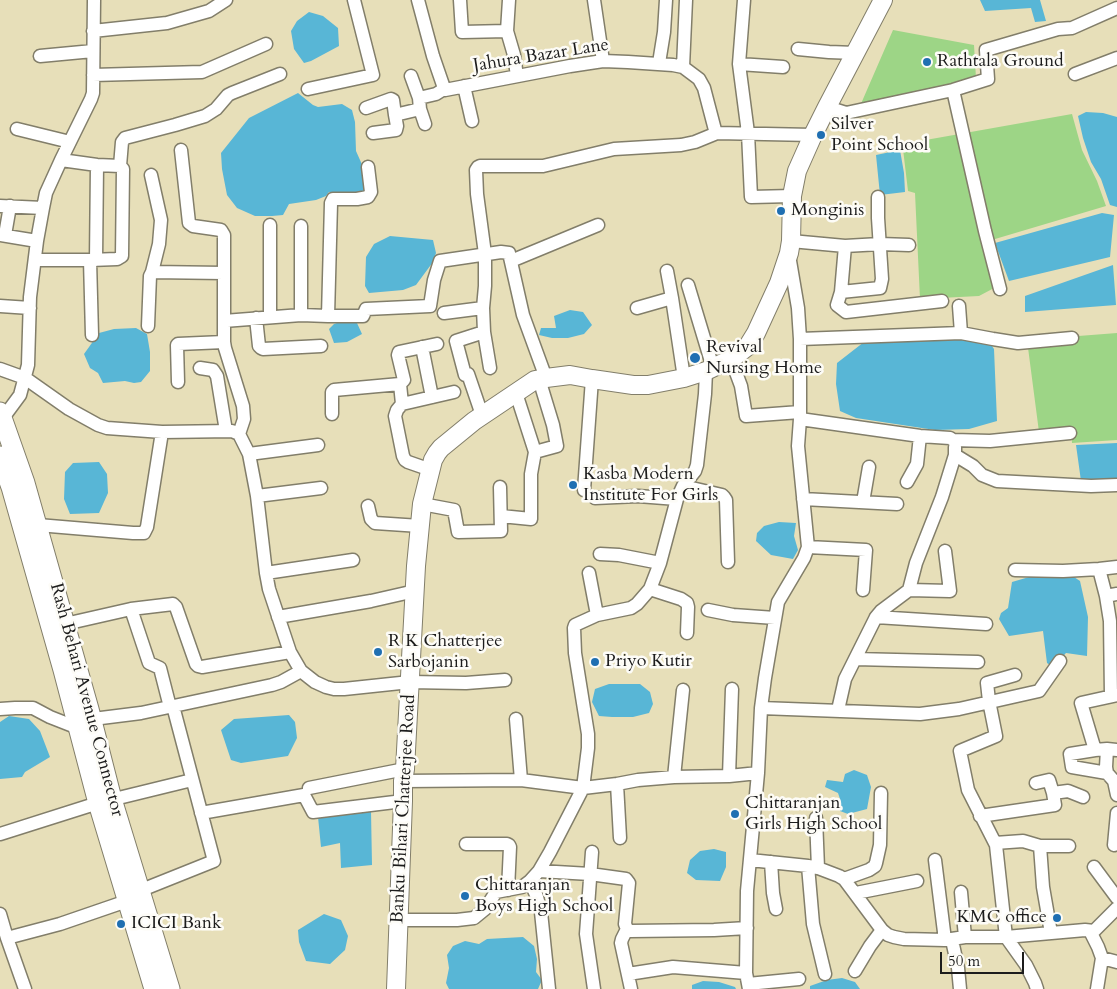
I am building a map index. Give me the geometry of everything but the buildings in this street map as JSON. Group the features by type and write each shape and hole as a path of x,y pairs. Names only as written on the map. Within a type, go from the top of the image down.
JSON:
{"main road":[{"name":"Banku Bihari Chatterjee Road","path":"396,989 404,775 415,591 422,504 434,460 441,448 482,415 516,392 542,378 570,375 648,386 709,370 731,359 748,346 779,283 790,247 792,196 797,171 827,106 883,0"},
{"name":"Rash Behari Avenue Connector","path":"1,415 38,525 65,624 82,723"},
{"name":"Rash Behari Avenue Connector","path":"0,456 11,487 133,896 154,989"},
{"name":"Rash Behari Avenue Connector","path":"133,896 170,989"}],"street":[{"path":"1,415 20,395 28,365 30,308 35,260 46,193 93,93 94,0"},
{"path":"94,31 167,23 209,11 226,0"},
{"path":"308,89 372,75 354,0"},
{"path":"418,0 444,89"},
{"path":"460,0 462,32 507,31"},
{"path":"509,0 507,31 514,55 517,76"},
{"path":"594,0 603,61"},
{"path":"659,63 664,32 666,0"},
{"path":"686,0 683,67 699,79 702,84 717,133"},
{"path":"744,0 739,64 748,133 751,197 792,196"},
{"path":"827,106 846,113 953,90 988,79 986,50 1058,29 1072,28 1117,8"},
{"path":"93,75 202,72 266,44"},
{"path":"798,49 855,53"},
{"path":"40,56 93,51"},
{"path":"1074,74 1117,58"},
{"name":"Jahura Bazar Lane","path":"395,114 420,104 444,89 603,61 659,63 683,67"},
{"path":"739,64 783,67"},
{"path":"35,260 118,259 122,256 124,176 123,169 120,166 122,142 125,138 205,116 216,109 228,95 280,74"},
{"path":"411,76 425,124"},
{"path":"464,86 472,121"},
{"path":"953,90 1000,289"},
{"path":"366,108 391,99 393,100 396,130 373,133"},
{"path":"17,129 70,142"},
{"path":"490,368 484,332 485,254 477,194 476,170 480,166 543,166 614,150 681,145 696,142 717,133 813,135"},
{"path":"181,150 189,223 193,226 221,230 224,235 224,342 243,406 244,419 239,434"},
{"path":"61,160 120,166"},
{"path":"92,336 97,165"},
{"path":"328,316 331,203 333,199 368,197 371,192 368,167"},
{"path":"148,326 150,276 158,244 161,220 151,175"},
{"path":"840,292 880,288 882,279 878,197"},
{"path":"37,241 3,235 5,206 43,208"},
{"path":"511,261 598,224"},
{"path":"270,225 270,317"},
{"path":"301,226 301,315"},
{"path":"748,982 747,890 758,774 761,708 775,618 781,597 804,558 808,547 798,446 800,339 790,247 909,245"},
{"path":"845,246 837,305 846,312 942,301"},
{"path":"224,321 301,315 363,316 366,309 430,306 434,280 440,261 501,252 509,253 523,315 554,425 557,446 535,452"},
{"path":"667,271 684,378"},
{"path":"152,272 224,273"},
{"path":"399,920 457,920 474,918 485,909 496,892 522,887 539,870 583,788 588,734 575,653 574,628 578,624 597,615 634,606 650,589 660,563 677,499 697,465 709,370 688,285"},
{"path":"637,308 672,298"},
{"path":"0,306 30,308"},
{"path":"959,306 961,333"},
{"path":"444,313 483,308"},
{"path":"256,318 259,346 263,349 321,346"},
{"path":"482,415 468,374 465,375 456,340 484,332"},
{"path":"800,339 961,333 1018,343 1072,338"},
{"path":"178,382 178,344 224,342"},
{"path":"332,414 332,392 334,390 400,384 404,379 398,355 399,352 437,344"},
{"path":"422,347 432,397"},
{"path":"731,359 741,386 746,416 800,416 920,436 950,438 953,440 990,441 1070,433"},
{"path":"200,368 213,370 217,376 226,431"},
{"path":"0,369 25,378 69,410 98,425 112,429 162,432 232,431 239,434 249,454 257,496 269,589 290,652 301,671 315,682 326,687 344,689 410,682 466,683 506,680"},
{"path":"584,490 592,379"},
{"path":"400,384 402,404"},
{"path":"431,470 405,460 395,416 402,404 454,392"},
{"path":"501,516 531,519 531,474 535,452 516,392"},
{"path":"38,525 144,533 147,528 162,432"},
{"path":"906,482 917,464 920,436"},
{"path":"909,590 916,563 942,497 955,455 953,440"},
{"path":"249,454 318,445"},
{"path":"955,455 973,466 982,475 998,480 1091,486 1117,485"},
{"path":"863,502 869,467"},
{"path":"683,486 722,495 726,500 728,562"},
{"path":"422,504 454,510 458,532 501,532 500,487"},
{"path":"257,496 321,488"},
{"path":"596,498 638,496 677,499"},
{"path":"803,499 897,504"},
{"path":"368,506 371,519 375,523 420,526"},
{"path":"808,547 866,550 863,590"},
{"path":"838,710 845,679 876,617 909,590 950,592 945,551"},
{"path":"600,554 619,555 660,563"},
{"path":"266,573 353,560"},
{"path":"1015,570 1063,571 1117,566"},
{"path":"1099,569 1112,595 1110,621 1114,695 1081,703 1107,750 1106,767 1114,781 1117,795"},
{"path":"590,573 597,615"},
{"path":"650,589 681,599 687,603 687,633"},
{"path":"278,617 371,601 415,591"},
{"path":"65,624 131,609 173,604 198,666 202,667 290,652"},
{"path":"7,938 60,924 133,896 214,861 160,668 149,663 131,609"},
{"path":"708,610 733,615 775,618"},
{"path":"876,617 986,624"},
{"path":"855,659 978,662"},
{"path":"761,708 920,714 958,709 1039,691 1060,661"},
{"path":"0,709 33,708 50,717 82,723 140,713 272,685 301,671"},
{"path":"1015,675 988,682 989,701 996,736 960,751 968,790 996,845 1006,937 1026,965 1037,989"},
{"path":"729,776 732,689"},
{"path":"674,777 683,690"},
{"path":"516,719 521,780"},
{"path":"1107,750 1070,754 1072,767 1108,773"},
{"path":"309,788 404,775 521,780 583,788 674,777 758,774"},
{"path":"0,834 105,801 192,780"},
{"path":"980,816 1055,805 1049,780 1036,783"},
{"path":"617,784 620,838"},
{"path":"1053,793 1068,791 1083,797"},
{"path":"844,879 875,866 880,845 882,793"},
{"path":"201,813 304,794 313,812 403,801"},
{"path":"816,818 813,867 813,924 825,974"},
{"path":"1114,845 1117,819"},
{"path":"995,842 1023,841 1040,846 1069,846"},
{"path":"466,844 509,845 508,890"},
{"path":"1040,846 1043,887 1051,932"},
{"path":"592,852 586,934 594,989"},
{"path":"750,860 813,867 839,876 844,879 856,894 882,930 894,937 949,940 965,937 1006,937 1051,932 1094,931 1117,908"},
{"path":"935,860 949,940 958,968 960,989"},
{"path":"771,862 776,909"},
{"path":"1094,866 1117,898"},
{"path":"539,870 590,874 628,880 630,883 625,924 627,929 621,943 631,989"},
{"path":"530,881 541,912 549,989"},
{"path":"856,894 916,881"},
{"path":"961,892 965,937"},
{"path":"0,914 25,989"},
{"path":"627,929 630,931 746,928"},
{"path":"855,971 882,930"},
{"path":"1090,931 1102,958 1097,989"},
{"path":"1102,958 1117,962"},
{"path":"628,974 672,967 748,982 799,979"}],"green space":[{"name":"Rathtala Ground","path":"893,30 974,45 976,78 860,106"},
{"path":"1072,114 1082,150 1097,181 1106,206 985,242 996,287 979,296 920,299 915,193 908,191 903,149 920,141"},
{"path":"1117,333 1117,440 1072,443 1071,429 1039,432 1027,340"}],"water":[{"path":"980,0 1040,0 1046,21 1035,22 1031,8 985,11"},
{"path":"309,12 323,16 338,28 339,46 304,63 294,49 291,31 297,21"},
{"path":"298,93 318,107 342,104 352,110 355,122 356,151 368,178 367,192 329,192 326,196 316,200 289,204 283,215 255,216 237,208 227,195 221,153 249,118"},
{"path":"1086,112 1103,113 1117,117 1117,207 1110,205 1101,179 1091,162 1083,138 1078,116"},
{"path":"900,150 905,192 880,195 876,155"},
{"path":"1102,213 1114,215 1110,257 1009,281 995,243"},
{"path":"390,236 433,240 436,253 433,262 416,285 403,290 369,293 365,286 366,257 374,244"},
{"path":"1113,265 1116,305 1025,312 1025,296"},
{"path":"570,310 583,312 592,325 584,334 568,338 552,338 539,335 541,328 556,328 554,316"},
{"path":"348,319 357,323 362,334 347,342 334,343 329,329 334,324"},
{"path":"136,328 147,334 150,352 150,371 141,382 103,383 98,373 90,368 84,354 99,333 114,329"},
{"path":"985,336 994,349 997,421 969,429 935,430 856,418 840,411 836,384 837,363 864,342"},
{"path":"1117,443 1117,479 1081,481 1076,445"},
{"path":"99,462 107,474 108,493 99,513 70,514 64,499 65,472 73,463"},
{"path":"779,522 796,523 794,536 798,550 793,559 771,555 756,541 757,533 764,526"},
{"path":"1068,573 1080,581 1088,617 1087,656 1066,653 1053,667 1047,663 1043,631 1009,636 999,619 1001,613 1008,608 1012,582 1036,575"},
{"path":"609,684 640,684 650,692 653,704 649,713 633,717 599,716 592,702 595,689"},
{"path":"289,715 295,722 297,738 288,756 241,763 231,760 221,730 234,719"},
{"path":"9,716 29,719 40,731 50,757 25,772 22,777 0,779 0,722"},
{"path":"854,770 867,775 871,787 867,809 848,814 840,811 838,793 825,787 827,780 843,782 845,774"},
{"path":"371,811 372,865 341,868 340,843 321,847 318,817"},
{"path":"714,849 726,852 726,867 720,881 696,880 687,873 690,860 700,851"},
{"path":"324,914 341,920 348,936 345,950 330,964 306,961 299,942 298,930"},
{"path":"523,937 534,946 537,959 536,972 542,980 538,989 449,989 446,983 449,968 447,955 453,946 465,941 479,944 487,939"},
{"path":"842,978 855,982 860,989 810,989 810,986 827,980"},
{"path":"703,981 719,982 736,989 692,989 692,985"}],"place":[{"name":"Rathtala Ground","path":"927,62"},
{"name":"Silver Point School","path":"821,135"},
{"name":"Monginis","path":"781,211"},
{"name":"Revival Nursing Home","path":"695,358"},
{"name":"Kasba Modern Institute For Girls","path":"573,485"},
{"name":"R K Chatterjee Sarbojanin","path":"378,652"},
{"name":"Priyo Kutir","path":"595,662"},
{"name":"Chittaranjan Girls High School","path":"735,814"},
{"name":"Chittaranjan Boys High School","path":"465,896"},
{"name":"KMC office","path":"1057,918"},
{"name":"ICICI Bank","path":"121,924"}]}
